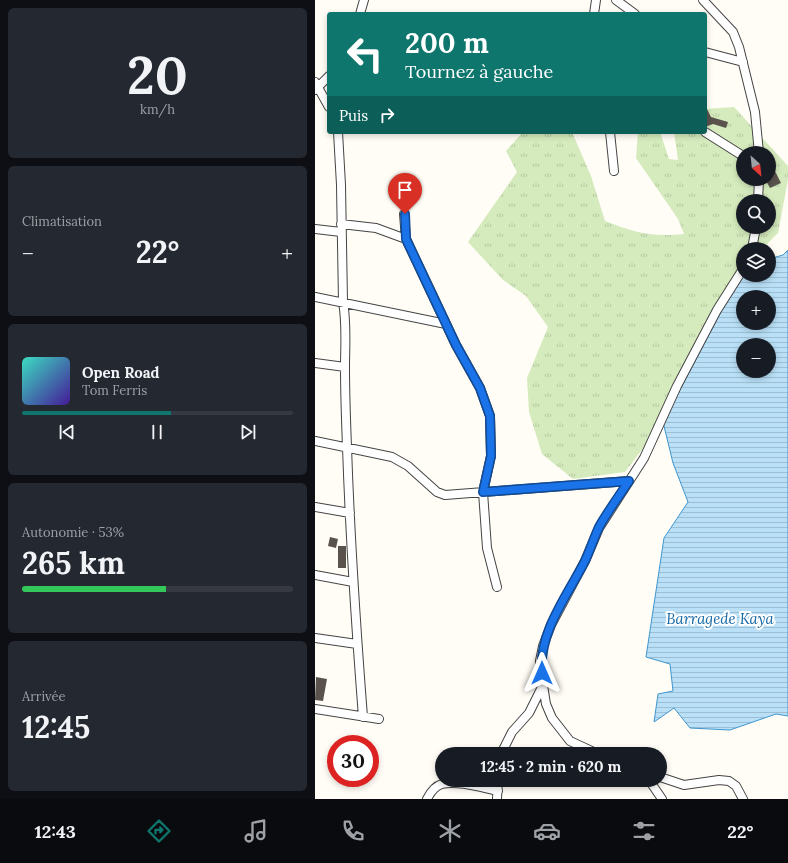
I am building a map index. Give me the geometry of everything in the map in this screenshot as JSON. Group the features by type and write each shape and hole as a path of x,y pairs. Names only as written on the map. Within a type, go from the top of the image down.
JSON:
{"street":[{"path":"361,12 364,0"},
{"path":"594,12 596,0"},
{"path":"616,0 632,12"},
{"path":"703,0 733,32 739,47 755,112 758,146"},
{"path":"707,53 743,62"},
{"path":"327,78 316,86 327,104"},
{"path":"707,133 736,152"},
{"path":"338,134 341,185 343,302 346,320 345,367 347,448 353,582 363,716"},
{"path":"610,134 614,171"},
{"path":"405,214 406,239 446,324 480,388 490,416 491,456 483,492 487,548 497,586"},
{"path":"315,229 376,228 406,239"},
{"path":"582,747 563,733 552,718 546,704 541,661 543,646 551,625 585,561 599,528 644,458 677,386 717,310 736,279"},
{"path":"315,297 446,324"},
{"path":"315,363 345,367"},
{"path":"315,441 392,457 408,466 437,492 445,495 629,481"},
{"path":"315,507 350,514"},
{"path":"315,575 353,582"},
{"path":"315,638 357,644"},
{"path":"504,747 511,732 529,713 543,685"},
{"path":"315,709 379,719"},
{"path":"667,779 684,785 719,780 729,781 736,786 743,799"},
{"path":"427,799 435,787 443,783 461,784 498,795"},
{"path":"654,787 662,799"}],"green space":[{"path":"734,107 770,146 736,146 736,186 776,186 776,153 788,166 788,179 778,233 769,242 736,242 737,282 663,422 625,472 573,479 542,454 529,412 527,378 548,327 526,296 503,280 468,242 517,172 506,151 521,134 573,134 591,176 605,221 626,229 643,233 662,235 684,234 678,219 636,158 638,134 661,134 669,159 678,160 674,134 707,134 707,109"}],"water":[{"name":"Barragede Kaya","path":"788,250 788,716 776,714 730,730 690,728 674,708 654,722 658,694 673,691 670,664 646,657 664,538 688,502 673,463 663,422 737,282 776,282 776,257 783,255"}],"building":[{"path":"707,109 711,117 728,122 726,128 713,124 707,126"},
{"path":"776,173 781,183 776,185"},
{"path":"330,537 338,539 336,548 328,546"},
{"path":"338,546 346,546 346,568 338,568"},
{"path":"316,677 327,679 323,701 315,700"}],"route":[{"path":"405,214 406,239 431,289 456,345 480,388 488,408 490,416 491,456 483,492 629,481 599,528 585,561 551,625 543,646 541,661 542,673"}]}
